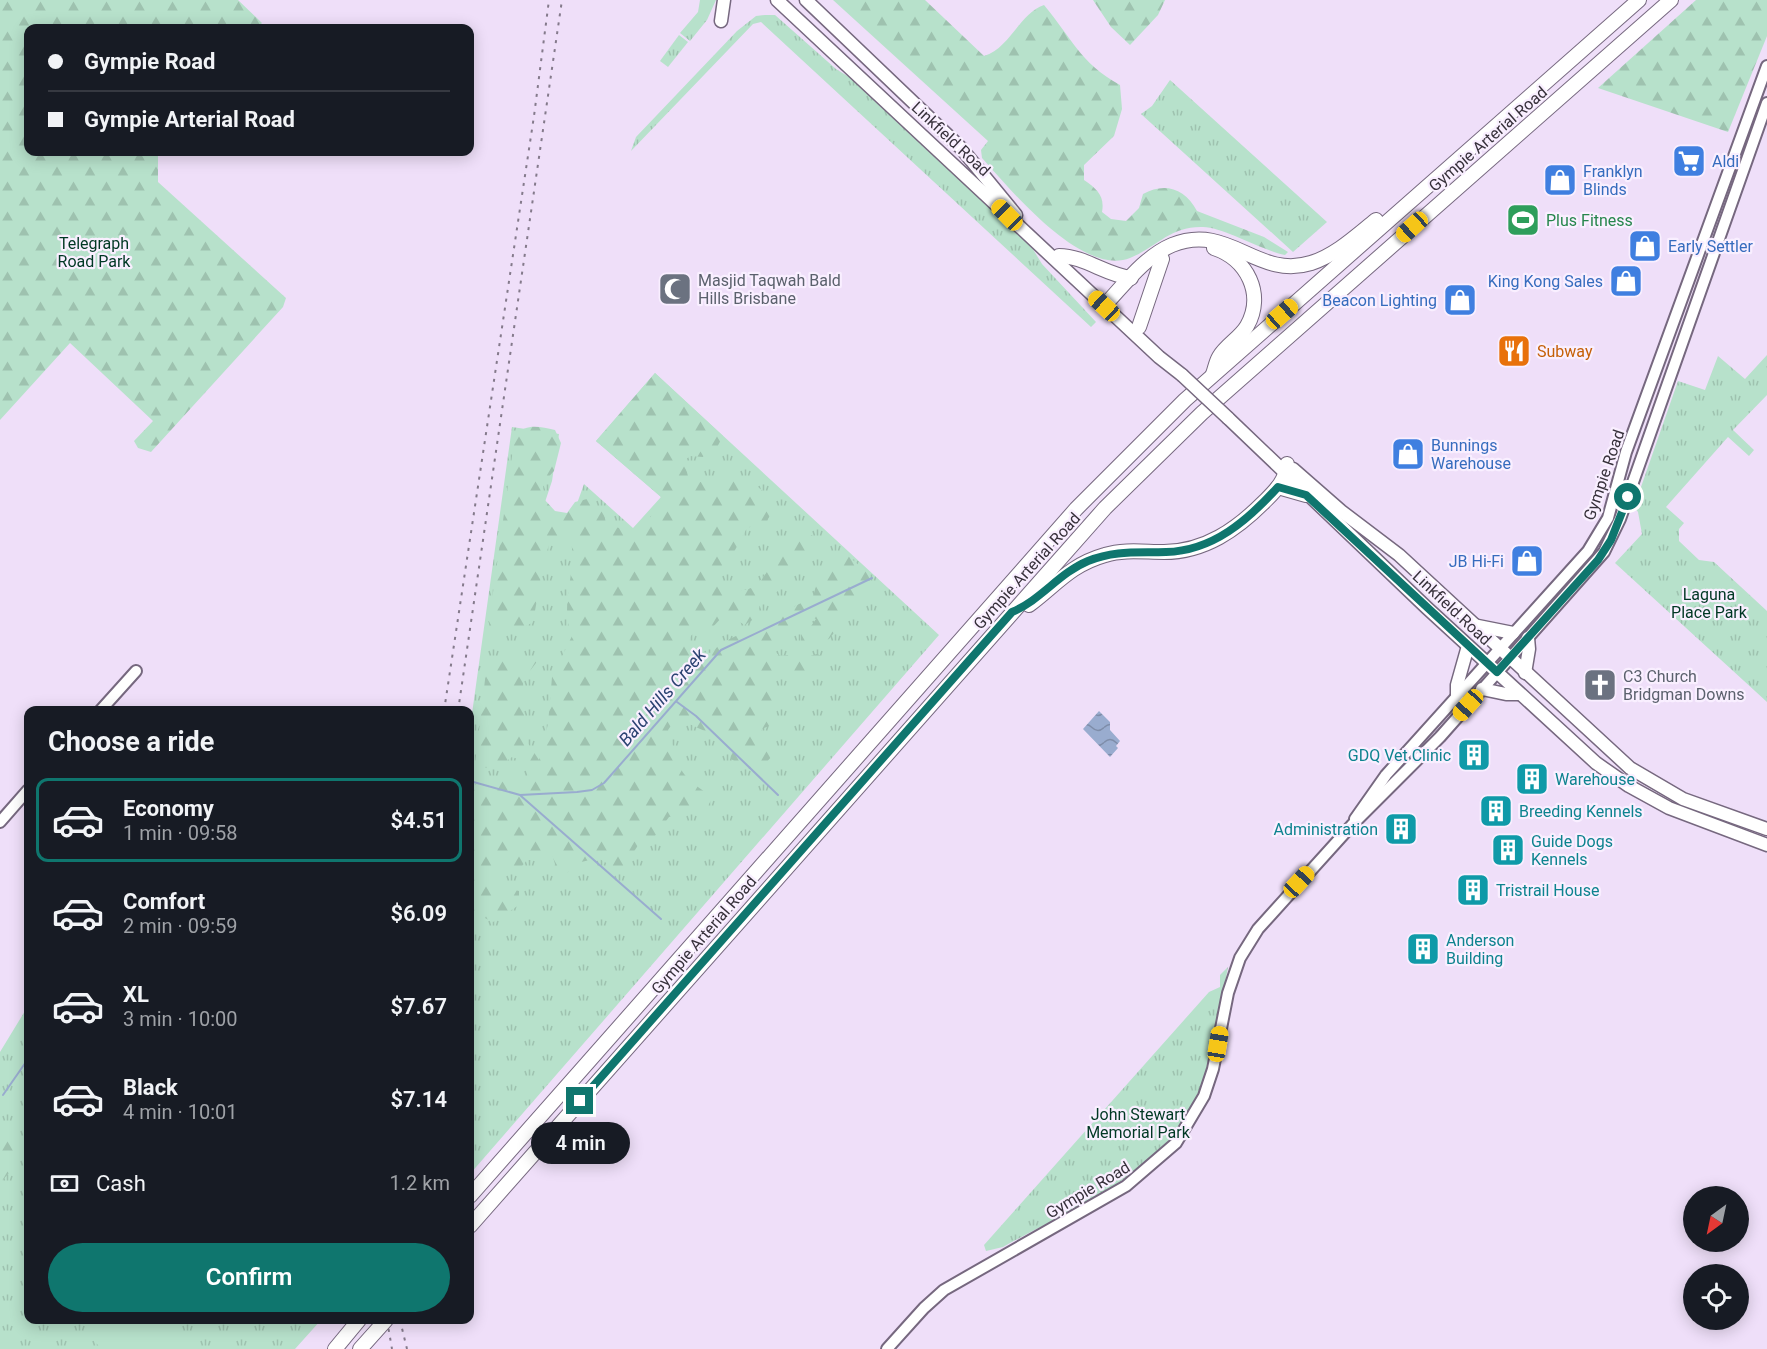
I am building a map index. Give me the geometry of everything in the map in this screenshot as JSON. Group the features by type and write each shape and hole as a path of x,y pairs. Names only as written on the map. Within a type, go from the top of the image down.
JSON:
{"highway":[{"name":"Gympie Arterial Road","path":"474,1191 1076,509 1152,430 1639,0"},
{"name":"Gympie Arterial Road","path":"474,1221 1105,508 1202,413 1671,0"},
{"path":"1110,306 1131,278 1159,252 1178,243 1197,239 1222,242 1273,264 1300,266 1337,250 1383,213 1404,206"},
{"path":"1110,306 1162,259 1186,249 1215,248 1234,258 1248,275 1254,296 1252,315 1241,334 1219,356 1212,376"},
{"path":"1059,256 1069,256 1110,274 1131,278"},
{"path":"1139,327 1162,259"},
{"path":"1012,612 1031,604 1070,570 1106,555 1183,550 1220,538 1250,516 1278,487 1286,469"},
{"path":"1278,487 1306,495"},
{"path":"334,1349 356,1324"},
{"path":"360,1349 382,1324"}],"main road":[{"path":"721,21 724,0"},
{"name":"Linkfield Road","path":"777,0 1110,306 1139,327 1182,375"},
{"name":"Linkfield Road","path":"806,0 957,143 1020,220 1228,418 1257,437 1306,495 1591,759 1629,786 1669,808 1767,845"},
{"name":"Gympie Road","path":"1352,825 1373,790 1498,648 1588,551 1608,518 1626,452 1767,66"},
{"name":"Gympie Road","path":"887,1349 924,1308 944,1290 1126,1186 1176,1143 1194,1117 1209,1083 1225,1004 1244,952 1265,921 1352,825 1402,777 1593,567 1615,533 1767,103"},
{"name":"Linkfield Road","path":"1286,469 1399,555 1613,755 1653,784 1694,804 1767,829"},
{"path":"1473,625 1512,633"},
{"path":"1525,673 1528,639"},
{"path":"1457,696 1457,685 1468,646"},
{"path":"104,706 136,671"},
{"path":"1482,689 1506,694 1520,694"},
{"path":"0,822 24,795"}],"green space":[{"name":"Telegraph Road Park","path":"0,0 238,0 261,24 24,24 24,156 158,156 158,182 286,298 283,307 151,452 138,448 134,441 153,421 70,343 0,420"},
{"path":"700,0 716,0 707,20 690,41 680,33 698,12"},
{"path":"833,0 925,0 984,56 1001,46 1035,9 1044,5 1085,58 1106,77 1120,85 1122,109 1114,136 1084,165 1084,180 1099,193 1103,206 1102,212 1111,219 1126,221 1139,208 1143,194 1159,188 1173,189 1186,197 1197,211 1264,237 1288,252 1285,255 1221,231 1203,227 1173,233 1130,258 1111,260 1091,255 1069,243 1028,208 982,158 981,150 988,141"},
{"path":"1093,0 1165,0 1158,15 1130,45 1111,27"},
{"path":"1696,0 1767,0 1767,36 1728,132 1598,88"},
{"path":"775,15 836,69 849,77 1031,246 1042,264 1096,322 1091,327 761,22 753,24 631,151 636,137 737,31 756,16"},
{"path":"679,35 688,42 668,67 660,61"},
{"path":"1170,80 1327,222 1293,252 1141,114 1152,106"},
{"name":"Laguna Place Park","path":"1767,355 1767,395 1733,430 1754,450 1749,456 1728,437 1666,507 1684,523 1679,529 1679,541 1699,560 1714,562 1767,611 1767,702 1615,563 1642,534 1638,512 1634,507 1678,381 1705,390 1718,356 1745,379"},
{"path":"655,373 939,635 474,1169 473,706 512,427 559,434 552,481 545,502 559,517 574,512 584,484 633,528 661,497 596,441"},
{"path":"655,373 723,436 715,451 708,450 703,457 690,456 684,461 689,480 699,482 725,477 740,478 761,489 776,506 766,522 747,528 729,561 720,567 726,586 732,589 750,589 757,584 789,544 808,533 818,539 817,550 794,563 778,591 760,603 758,616 745,625 725,614 710,630 697,627 689,639 695,651 711,653 720,644 813,597 819,574 829,572 839,553 846,554 869,574 871,588 860,602 853,600 844,607 841,624 829,639 810,646 801,642 801,634 809,629 816,619 810,617 792,635 781,636 771,650 781,656 817,654 826,658 825,670 820,672 798,672 789,675 775,667 773,688 777,723 761,729 764,740 774,754 762,767 748,769 731,759 729,745 721,735 675,720 668,730 678,762 681,770 692,782 713,797 706,809 669,817 652,840 644,836 624,867 613,867 598,858 577,863 562,878 554,872 555,864 552,854 541,860 527,860 518,871 502,870 492,875 493,885 519,891 519,905 493,922 475,913 474,910 474,814 478,807 474,804 474,786 489,780 529,784 527,762 512,757 490,768 475,764 487,663 499,656 539,659 523,680 525,739 539,760 548,724 552,677 572,636 567,611 572,562 570,537 552,536 544,560 533,622 518,631 499,626 490,629 489,621 515,435 529,427 555,430 561,443 554,471 543,483 544,499 555,511 567,513 575,502 587,499 604,513 606,524 626,529 641,526 651,516 661,497 596,441"},
{"name":"John Stewart Memorial Park","path":"1228,967 1209,1066 1198,1096 1182,1124 1139,1168 1114,1186 1003,1247 986,1251 984,1245 1209,992 1220,987 1220,975"},
{"path":"24,1013 24,1324 317,1324 295,1349 0,1349 0,1052"},
{"path":"0,1128 24,1149 24,1152 18,1163 0,1183"},
{"path":"91,1324 175,1324 199,1349 102,1349 84,1331"}],"water":[{"path":"1099,711 1110,722 1110,730 1120,741 1116,746 1118,748 1110,757 1083,729"}],"waterway":[{"name":"Bald Hills Creek","path":"474,782 520,795 592,790 604,783 721,650 872,578"},
{"path":"677,702 696,716 778,795"},
{"path":"521,796 661,919"},
{"name":"Bald Hills Creek","path":"3,1095 24,1065"}],"railway":[{"path":"445,706 534,116 549,0"},
{"path":"459,706 562,0"},
{"path":"388,1324 392,1349"},
{"path":"401,1324 407,1349"}],"place":[{"name":"Aldi","path":"1689,161"},
{"name":"Franklyn Blinds","path":"1560,180"},
{"name":"Plus Fitness","path":"1523,220"},
{"name":"Early Settler","path":"1645,246"},
{"name":"King Kong Sales","path":"1626,281"},
{"name":"Masjid Taqwah Bald Hills Brisbane","path":"675,289"},
{"name":"Beacon Lighting","path":"1460,300"},
{"name":"Subway","path":"1514,351"},
{"name":"Bunnings Warehouse","path":"1408,454"},
{"name":"JB Hi-Fi","path":"1527,561"},
{"name":"C3 Church Bridgman Downs","path":"1600,685"},
{"name":"GDQ Vet Clinic","path":"1474,755"},
{"name":"Warehouse","path":"1532,779"},
{"name":"Breeding Kennels","path":"1496,811"},
{"name":"Administration","path":"1401,829"},
{"name":"Guide Dogs Kennels","path":"1508,850"},
{"name":"Tristrail House","path":"1473,890"},
{"name":"Anderson Building","path":"1423,949"}],"route":[{"path":"580,1101 1012,612 1031,604 1043,591 1070,570 1119,552 1167,552 1201,546 1236,528 1278,487 1294,489 1306,495 1348,531 1497,672 1586,576 1604,552 1628,497"}]}
